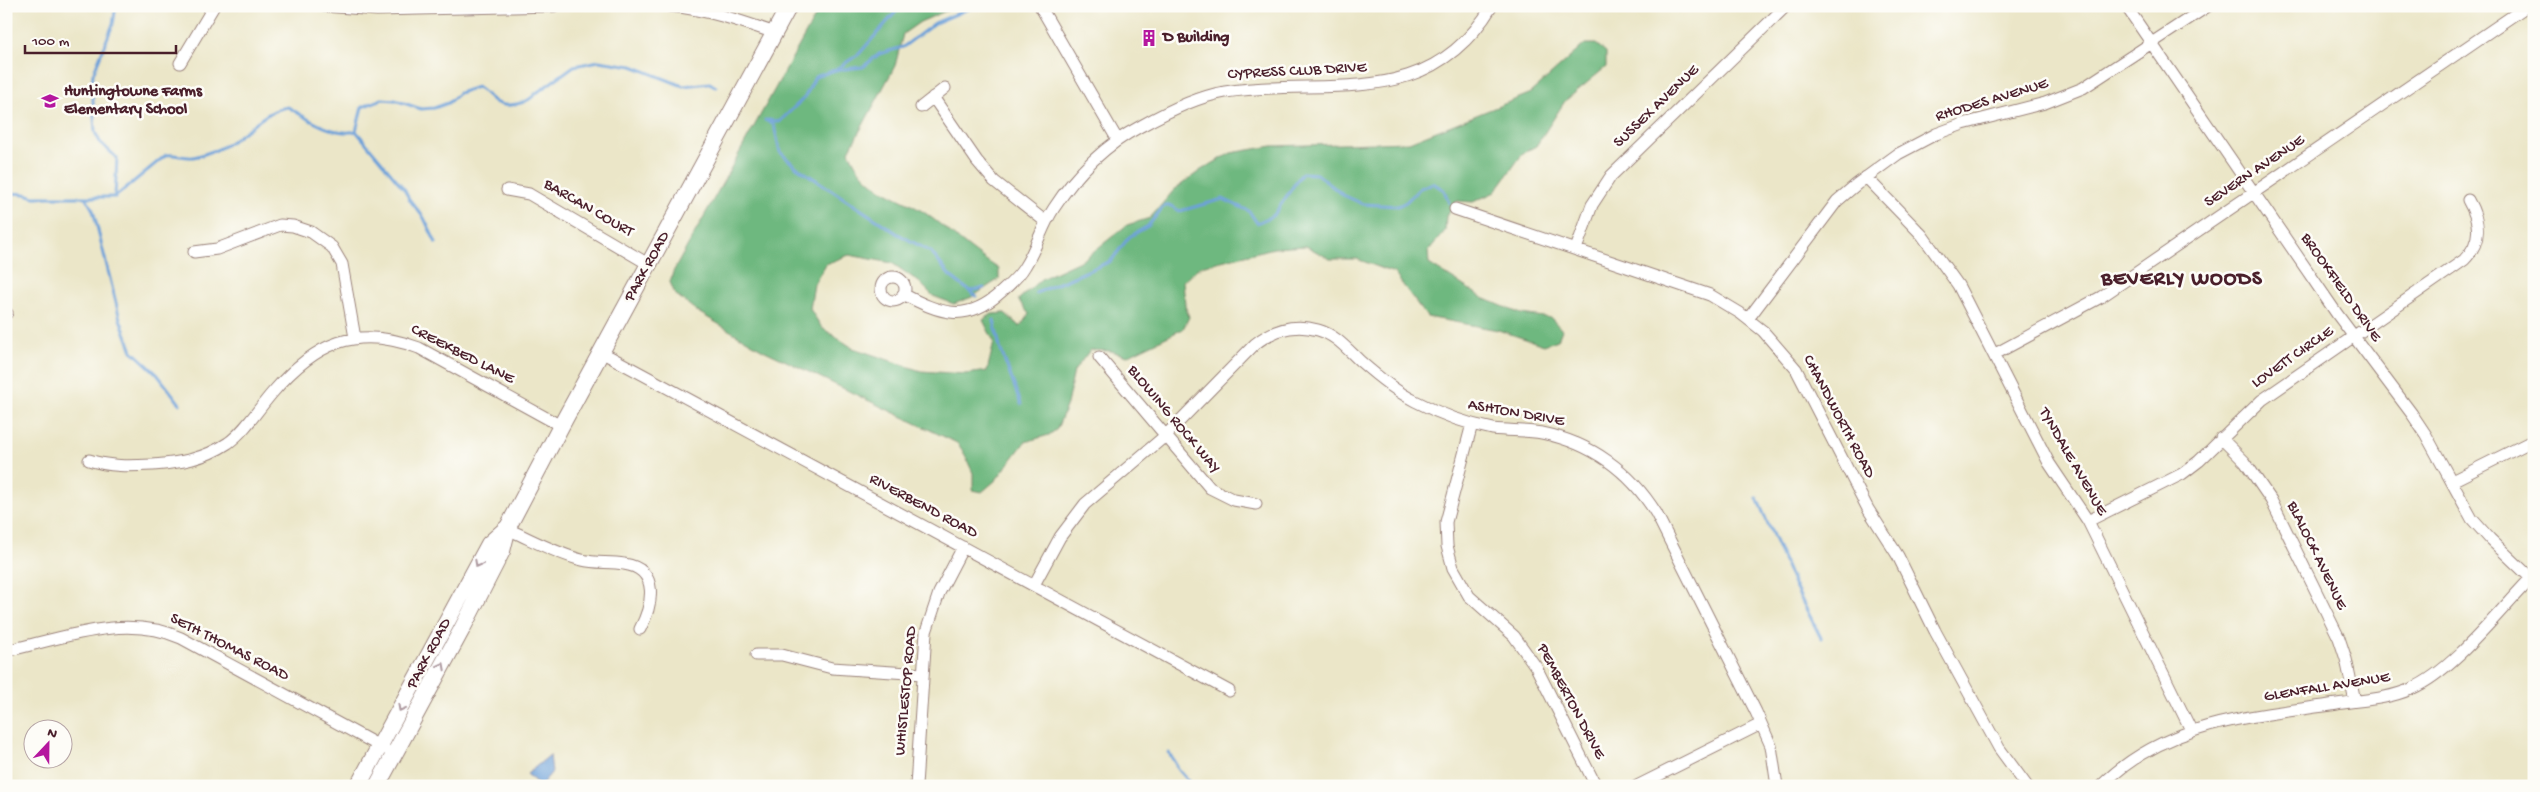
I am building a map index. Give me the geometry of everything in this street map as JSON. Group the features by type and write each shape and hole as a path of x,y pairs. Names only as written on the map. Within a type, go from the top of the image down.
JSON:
{"main road":[{"name":"PARK ROAD","path":"377,786 387,750 488,544 508,527 789,6"},
{"name":"PARK ROAD","path":"358,786 387,750"}],"street":[{"path":"180,63 214,6"},
{"path":"324,6 377,10 554,6"},
{"path":"668,6 706,12 775,33"},
{"path":"1040,6 1117,139"},
{"name":"CYPRESS CLUB DRIVE","path":"903,294 931,309 955,314 980,307 994,299 1016,278 1025,266 1046,222 1066,190 1117,139 1184,105 1223,92 1380,84 1409,77 1459,46 1477,28 1492,6"},
{"name":"SUSSEX AVENUE","path":"1576,249 1592,205 1611,176 1786,6"},
{"name":"BROOKFIELD DRIVE","path":"2126,6 2353,336 2412,414 2472,519 2532,580"},
{"name":"RHODES AVENUE","path":"1748,319 1838,201 1866,177 1898,154 1936,134 1977,120 2045,103 2083,88 2208,6"},
{"name":"SEVERN AVENUE","path":"1995,354 2101,297 2526,6"},
{"path":"921,107 945,88"},
{"path":"933,97 988,174 1014,199 1046,222"},
{"name":"TYNDALE AVENUE","path":"1866,177 1898,208 1936,254 1958,285 1995,354 2049,463 2088,521 2191,730"},
{"name":"BARCAN COURT","path":"507,190 529,194 650,264"},
{"name":"LOVETT CIRCLE","path":"2088,521 2182,474 2262,400 2464,260 2472,252 2478,240 2474,211 2468,200"},
{"name":"CHANDWORTH ROAD","path":"1455,209 1710,294 1748,319 1785,354 1806,385 1868,509 1898,556 1935,631 1999,748 2027,786"},
{"path":"194,252 218,249 274,226 293,226 311,232 332,247 342,264 354,338"},
{"name":"ASHTON DRIVE","path":"1034,585 1060,537 1085,504 1165,436 1255,344 1274,332 1294,327 1308,327 1333,337 1395,389 1429,409 1472,424 1495,429 1541,433 1564,438 1609,461 1638,487 1656,513 1762,724 1771,746 1777,786"},
{"name":"CREEKBED LANE","path":"89,460 105,465 147,465 187,462 212,452 235,437 273,392 308,357 330,344 354,338 382,338 419,348 561,426"},
{"name":"RIVERBEND ROAD","path":"601,352 1229,691"},
{"name":"BLOWING ROCK WAY","path":"1100,357 1210,488 1234,500 1256,504"},
{"name":"PEMBERTON DRIVE","path":"1472,424 1447,516 1446,540 1451,563 1457,579 1469,596 1514,636 1536,667 1596,786"},
{"name":"BLALOCK AVENUE","path":"2221,438 2245,462 2271,500 2339,638 2346,659 2355,701"},
{"path":"2452,481 2534,440"},
{"path":"508,527 578,559 602,563 624,563 641,572 651,589 652,599 640,629"},
{"name":"WHISTLESTOP ROAD","path":"916,786 926,632 931,612 963,547"},
{"name":"GLENFALL AVENUE","path":"2101,786 2118,770 2141,754 2191,730 2240,718 2399,693 2429,679 2446,666 2532,580"},
{"name":"SETH THOMAS ROAD","path":"6,651 100,629 128,626 156,629 181,638 387,750"},
{"path":"756,655 782,655 832,668 923,674"},
{"path":"1637,786 1762,724"}],"green space":[{"path":"821,6 949,6 948,10 920,22 903,34 895,66 849,151 863,175 873,183 928,215 999,269 999,279 972,297 954,304 933,296 919,282 892,263 849,255 826,264 814,284 810,309 822,328 853,348 921,371 966,374 987,371 994,342 983,320 992,314 1005,313 1020,327 1029,314 1018,300 1041,279 1084,259 1127,225 1150,218 1174,190 1201,170 1231,153 1272,146 1409,142 1529,94 1585,44 1596,44 1606,52 1606,67 1565,101 1536,146 1523,153 1495,192 1473,202 1457,201 1446,216 1445,231 1428,251 1429,264 1483,298 1521,314 1551,318 1562,330 1558,340 1544,345 1498,330 1427,317 1394,273 1357,259 1330,259 1306,246 1274,248 1201,266 1183,281 1185,305 1189,317 1183,329 1127,356 1111,351 1090,350 1074,371 1067,404 1057,429 1049,435 1025,442 996,480 982,492 973,490 973,473 963,451 957,443 763,350 698,312 675,294 670,282 673,272"}],"water":[{"path":"550,755 552,772 540,786 527,774"}],"waterway":[{"path":"115,196 117,158 100,142 95,132 92,85 93,74 113,24 116,6"},
{"path":"768,120 779,122 805,97 815,77 835,70 859,54 901,6"},
{"path":"835,70 863,67 879,54 903,47 935,23 975,6"},
{"path":"356,131 362,107 382,99 395,100 421,109 434,108 448,103 459,93 477,87 495,102 505,105 517,104 528,100 574,66 599,61 632,66 683,86 710,83 716,87"},
{"path":"6,192 34,197 115,197 166,155 193,157 216,150 260,119 278,109 288,107 330,129 348,132 356,131"},
{"path":"765,120 774,125 780,152 795,166 898,234 931,252 950,276 976,296"},
{"path":"356,131 405,190 409,199 424,218 436,243"},
{"path":"1036,293 1111,261 1129,237 1148,226 1163,207 1169,205 1180,211 1223,199 1249,211 1257,223 1274,215 1302,173 1317,174 1343,195 1363,204 1398,206 1406,202 1420,188 1433,183 1444,190 1449,203"},
{"path":"86,198 93,210 120,319 132,351 157,374 180,404"},
{"path":"970,291 984,288"},
{"path":"994,320 1000,348 1021,404"},
{"path":"1757,498 1794,585 1821,638"},
{"path":"1169,753 1179,770 1193,786"}],"place":[{"name":"D Building","path":"1149,38"},
{"name":"Huntingtowne Farms Elementary School","path":"50,101"}],"district":[{"name":"BEVERLY WOODS","path":"2182,280"}]}
